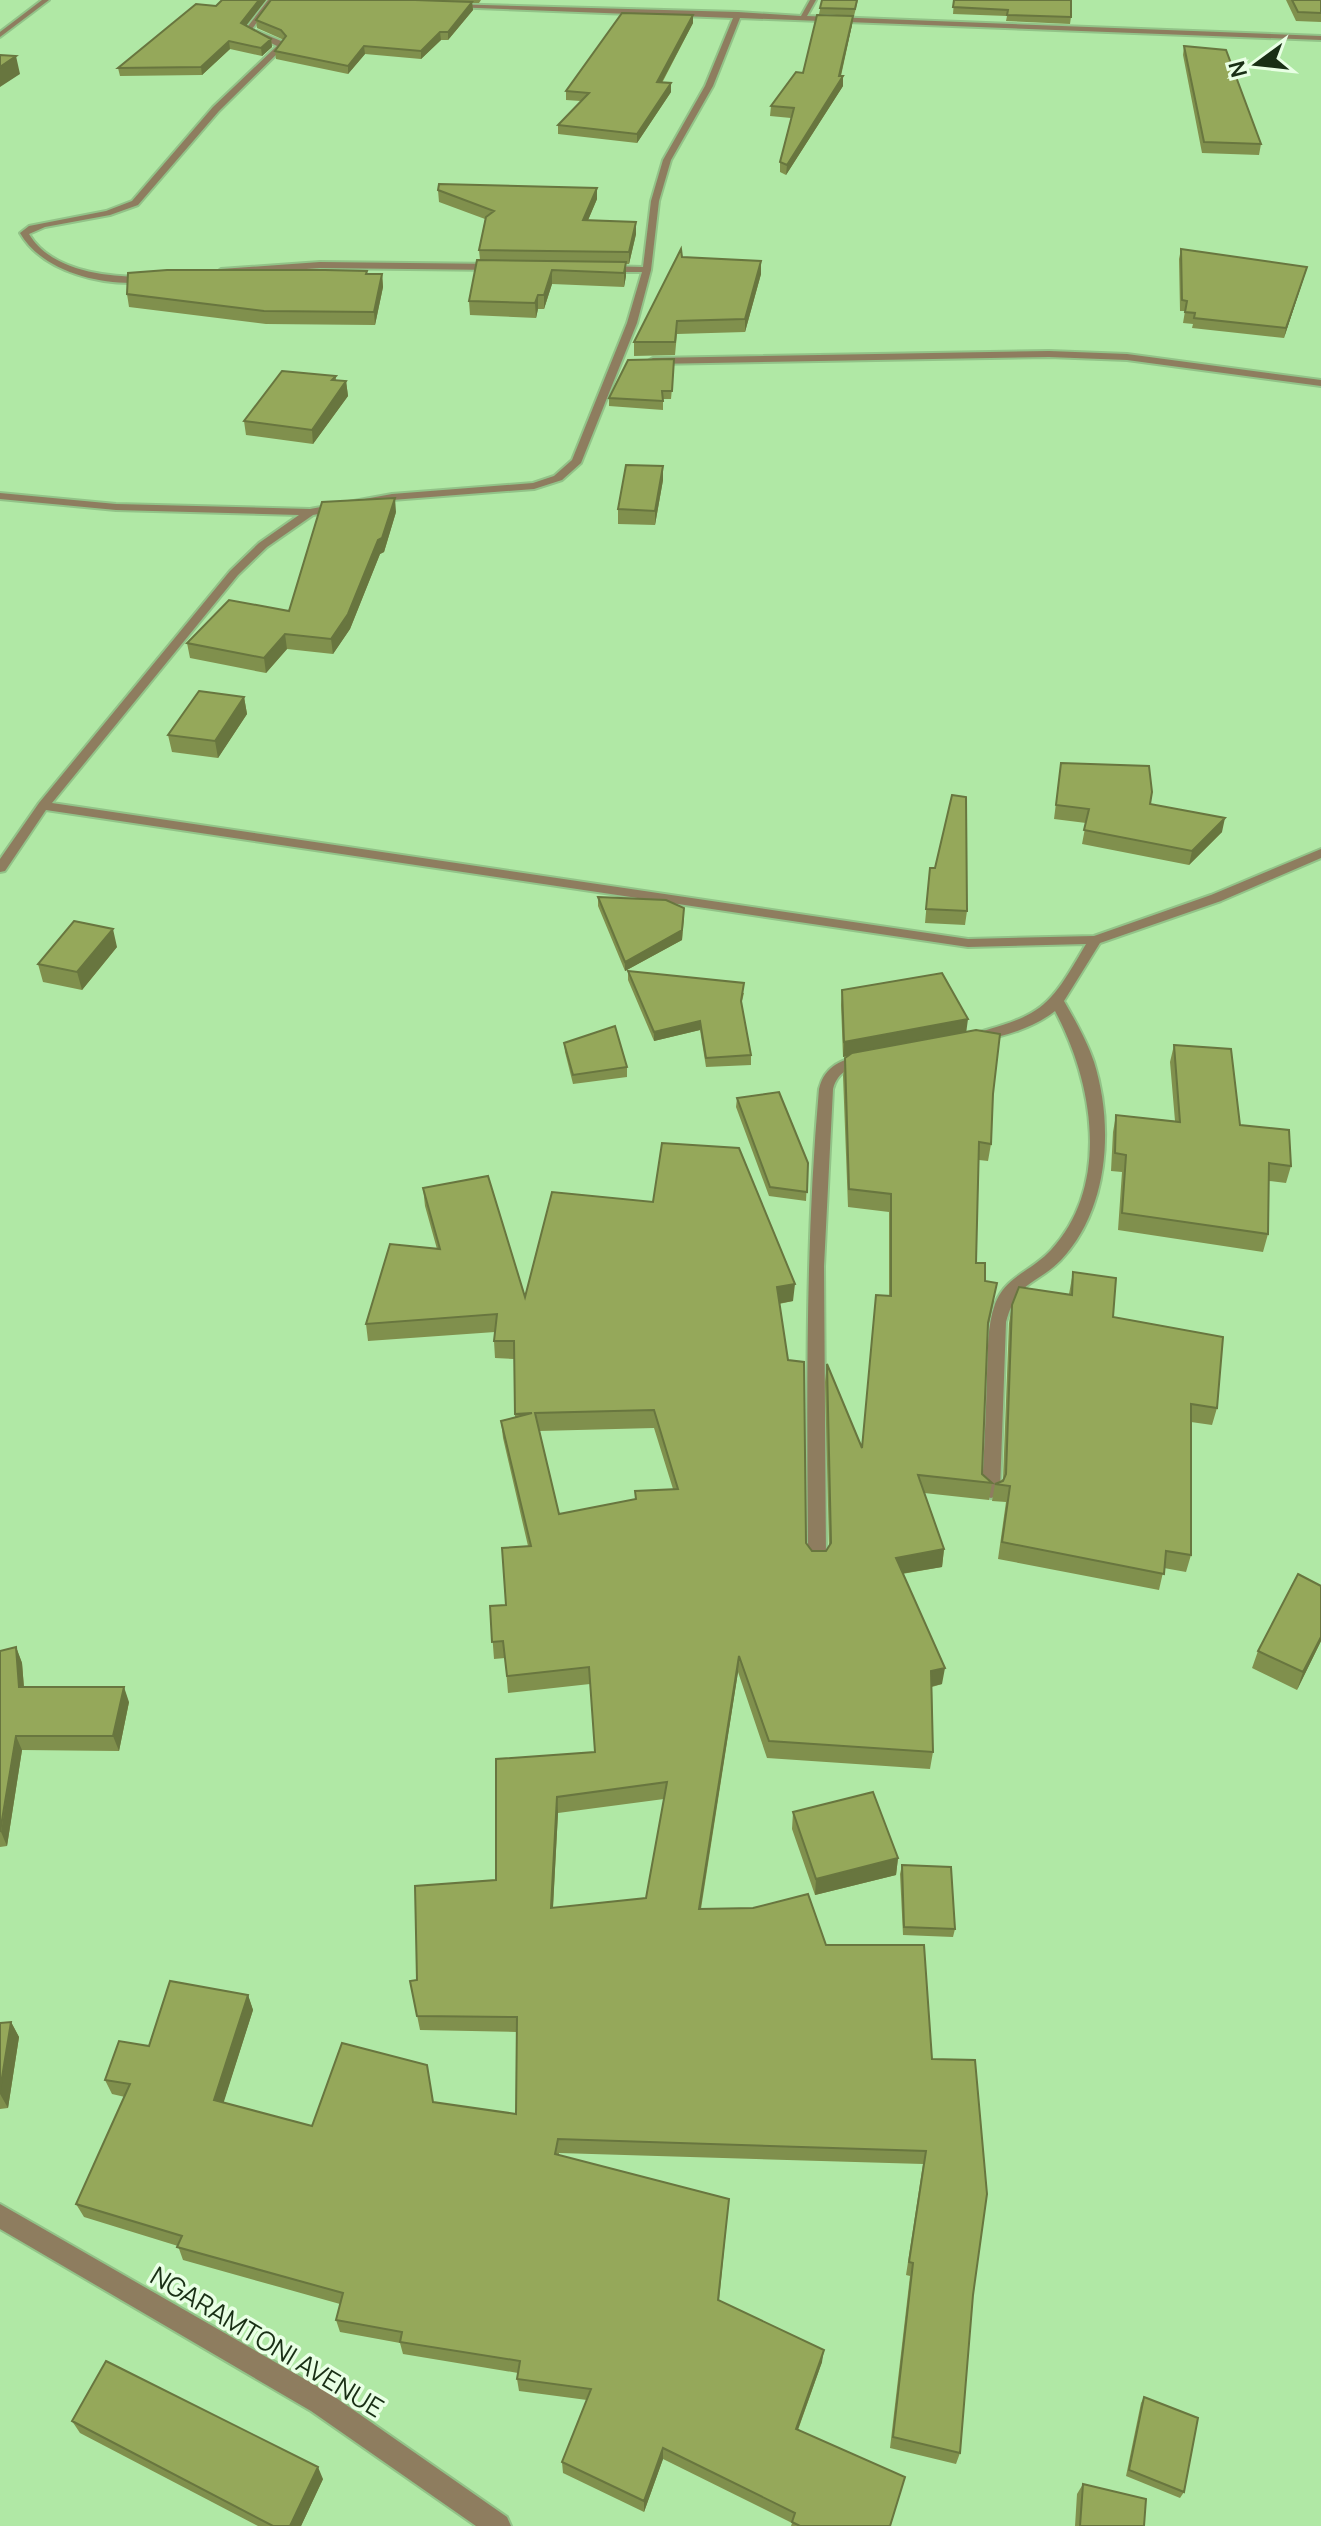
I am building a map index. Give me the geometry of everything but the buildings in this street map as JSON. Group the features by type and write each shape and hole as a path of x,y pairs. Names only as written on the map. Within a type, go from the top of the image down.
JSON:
{"street":[{"path":"0,35 46,0"},
{"path":"153,280 98,277 72,269 38,250 28,242 24,233 38,225 121,212 142,196 216,109 281,46 279,42 248,30 271,0"},
{"path":"803,18 813,0"},
{"path":"436,4 1321,38"},
{"path":"1,496 116,507 310,512 392,497 504,490 558,478 577,461 632,323 647,270 655,201 667,160 709,86 738,14"},
{"path":"207,274 320,265 507,267"},
{"path":"600,269 647,270"},
{"path":"648,361 1049,354 1127,357 1321,383"},
{"path":"616,362 632,362"},
{"path":"0,868 43,806 234,573 263,545 310,512"},
{"path":"43,806 968,943 1095,940 1216,898 1321,853"},
{"path":"967,1039 998,1034 1032,1021 1058,1003 1095,940"},
{"path":"991,1491 998,1322 1004,1296 1013,1285 1054,1257 1070,1238 1087,1204 1096,1152 1095,1105 1087,1065 1058,1003"},
{"path":"817,1560 814,1362 818,1173 826,1089 828,1076 836,1069 875,1057"},
{"name":"NGARAMTONI AVENUE","path":"0,2216 320,2402 498,2526"}]}
